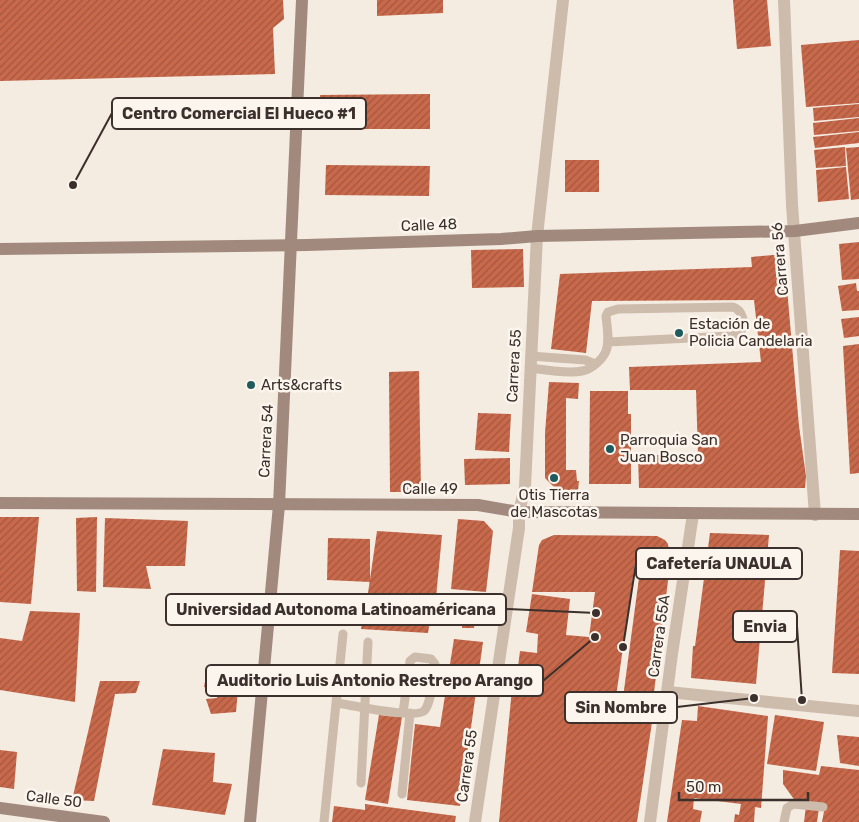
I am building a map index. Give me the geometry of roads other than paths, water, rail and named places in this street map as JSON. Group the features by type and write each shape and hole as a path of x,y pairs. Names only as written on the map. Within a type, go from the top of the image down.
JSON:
{"street":[{"name":"Carrera 54","path":"250,822 279,505 302,0"},
{"name":"Carrera 55","path":"475,822 519,528 519,512 525,487 537,236 563,0"},
{"name":"Carrera 56","path":"784,0 792,205 815,515"},
{"name":"Calle 48","path":"0,249 291,245 501,239 537,236 794,231 859,223"},
{"name":"Calle 49","path":"0,503 478,505 519,512 859,514"},
{"name":"Carrera 55A","path":"650,822 693,514"},
{"path":"668,692 859,711"},
{"name":"Calle 50","path":"0,808 104,822"}],"lane":[{"path":"530,362 585,360 594,364 602,359 606,351 608,342 606,316 608,312 618,309 733,306 742,313 740,332 732,336 608,342"},
{"path":"324,822 343,634"},
{"path":"361,783 368,642"},
{"path":"337,703 365,708 407,713 421,713 425,711 429,701 435,664 430,659 415,657 410,661 407,713 402,794"},
{"path":"784,822 787,808 793,804 823,807"}],"place":[{"name":"Centro Comercial El Hueco #1","path":"73,185"},
{"name":"Estación de Policia Candelaria","path":"679,333"},
{"name":"Arts&crafts","path":"251,385"},
{"name":"Parroquia San Juan Bosco","path":"610,449"},
{"name":"Otis Tierra de Mascotas","path":"554,478"},
{"name":"Universidad Autonoma Latinoaméricana","path":"596,613"},
{"name":"Auditorio Luis Antonio Restrepo Arango","path":"595,637"},
{"name":"Cafetería UNAULA","path":"623,647"},
{"name":"Sin Nombre","path":"754,698"},
{"name":"Envia","path":"802,700"}]}
